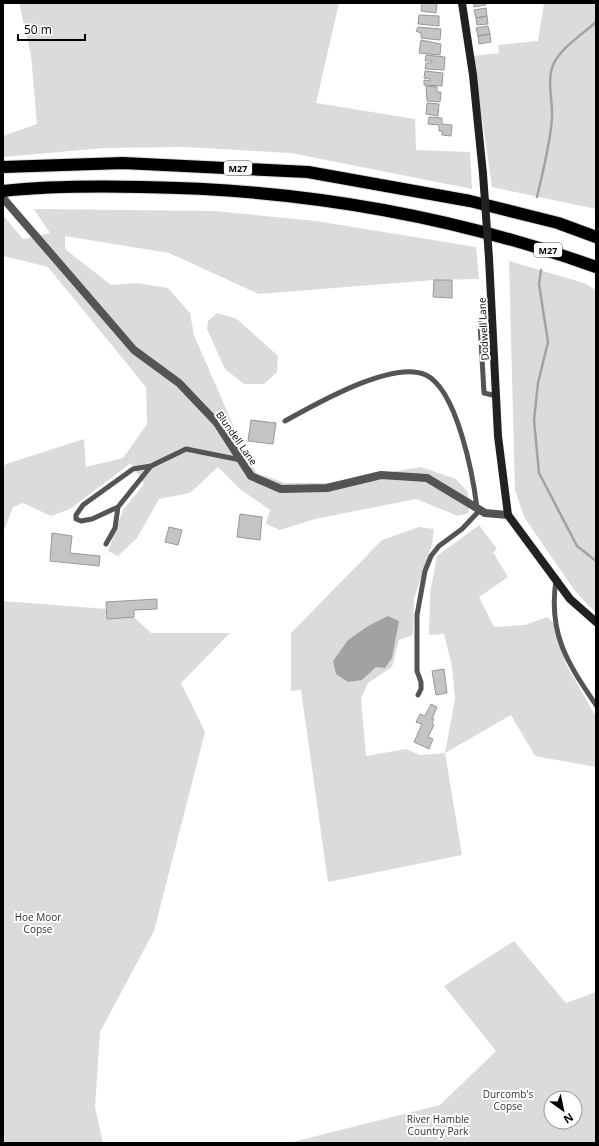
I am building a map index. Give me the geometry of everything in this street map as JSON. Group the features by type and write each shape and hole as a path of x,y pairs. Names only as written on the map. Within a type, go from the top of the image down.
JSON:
{"highway":[{"name":"M27","path":"3,167 123,163 308,172 500,208 558,222 596,237"},
{"name":"M27","path":"3,191 86,186 199,188 286,196 362,206 465,228 548,250 596,267"}],"street":[{"name":"Dodwell Lane","path":"462,3 473,75 483,174 497,396 498,436 508,515 570,598 596,622"},
{"name":"Blundell Lane","path":"3,198 134,350 179,383 217,423 251,476 281,489 327,488 381,475 427,478 485,513 508,515"}],"lane":[{"path":"480,323 484,393 497,396"},
{"path":"285,421 340,391 366,381 410,371 426,374 441,388 457,423 469,465 478,509 462,529 439,546 431,556 425,571 417,615 416,671 421,682 421,689 418,695"},
{"path":"151,466 118,507 92,519 81,521 76,519 77,512 82,505 133,468 151,466 186,449 241,460"},
{"path":"106,544 115,528 118,507"},
{"path":"556,579 553,599 558,639 581,683 596,705"}],"green space":[{"path":"19,3 339,3 316,103 415,119 416,150 470,152 472,189 291,153 184,147 104,148 3,157 3,136 37,124 31,55"},
{"path":"544,3 596,3 596,209 492,187 473,56 499,53 498,45 538,41"},
{"path":"34,209 214,211 316,221 476,247 479,279 434,280 259,294 169,253 65,236 65,249 111,285 137,283 168,288 190,313 194,335 233,425 238,444 257,473 285,483 326,483 421,467 456,479 468,492 469,513 458,516 416,499 315,519 280,530 266,524 270,510 240,489 218,467 190,493 159,499 137,538 118,556 108,551 123,510 144,484 131,463 70,509 51,516 23,503 13,507 3,533 3,470 6,464 84,439 86,467 123,458 147,424 146,387 48,267 3,256 3,215 23,239 50,233"},
{"path":"509,261 584,283 596,290 596,613 575,591 524,517 515,490"},
{"path":"217,313 237,319 278,356 277,372 264,384 244,384 225,369 207,329 208,321"},
{"path":"479,525 497,549 493,552 508,577 479,597 494,627 525,625 547,617 553,622 567,666 596,717 596,767 535,756 511,715 445,753 455,699 452,666 444,634 429,635 430,593 437,556"},
{"path":"419,527 434,529 432,544 414,599 413,635 399,640 392,667 368,683 361,698 366,756 406,749 420,755 445,753 462,855 328,882 301,690 291,691 291,633 382,540"},
{"name":"Hoe Moor Copse","path":"3,601 107,609 107,618 134,617 151,633 230,633 181,683 205,732 154,931 100,1032 95,1107 103,1143 3,1143"},
{"path":"514,941 566,1003 596,992 596,1143 289,1143 440,1105 496,1051 444,986"}],"shaded area":[{"path":"388,616 399,621 392,658 385,668 376,667 362,680 348,682 336,674 333,661 348,640 368,626"}],"building":[{"path":"422,3 437,3 436,13 421,11"},
{"path":"474,3 485,3 486,5 474,7"},
{"path":"486,8 487,16 476,18 474,10"},
{"path":"419,15 439,16 439,26 418,24"},
{"path":"487,16 488,24 477,25 476,18"},
{"path":"488,26 490,34 478,36 476,28"},
{"path":"418,27 441,29 440,40 421,38 421,33 416,31"},
{"path":"490,34 491,42 479,44 478,36"},
{"path":"421,40 441,44 440,55 419,53"},
{"path":"426,55 445,57 444,70 425,69 426,63 431,63 432,61 425,61"},
{"path":"425,71 443,73 442,86 424,85 424,80 430,81 430,79 424,78"},
{"path":"426,86 437,87 437,92 441,92 440,102 427,101"},
{"path":"427,103 439,104 438,116 426,114"},
{"path":"429,117 442,118 442,124 452,125 451,136 442,135 442,131 439,131 439,125 428,124"},
{"path":"434,280 452,280 452,298 433,297"},
{"path":"251,420 276,423 273,444 248,441"},
{"path":"240,514 262,517 260,540 237,537"},
{"path":"169,527 182,530 178,545 165,542"},
{"path":"52,533 72,536 70,553 100,556 99,566 50,561"},
{"path":"157,599 157,609 134,610 134,617 107,619 106,602"},
{"path":"444,669 447,693 436,695 432,671"},
{"path":"431,704 437,707 432,719 434,719 432,723 434,725 428,737 433,739 429,749 414,742 422,724 416,722 420,714 425,716"}],"waterway":[{"path":"537,197 550,138 552,118 550,76 554,63 573,41 596,22"},
{"path":"541,270 539,284 548,342 538,383 534,420 539,473 577,546 596,561"}],"park label":[{"name":"Durcomb's Copse","path":"508,1100"},
{"name":"River Hamble Country Park","path":"438,1124"}]}
